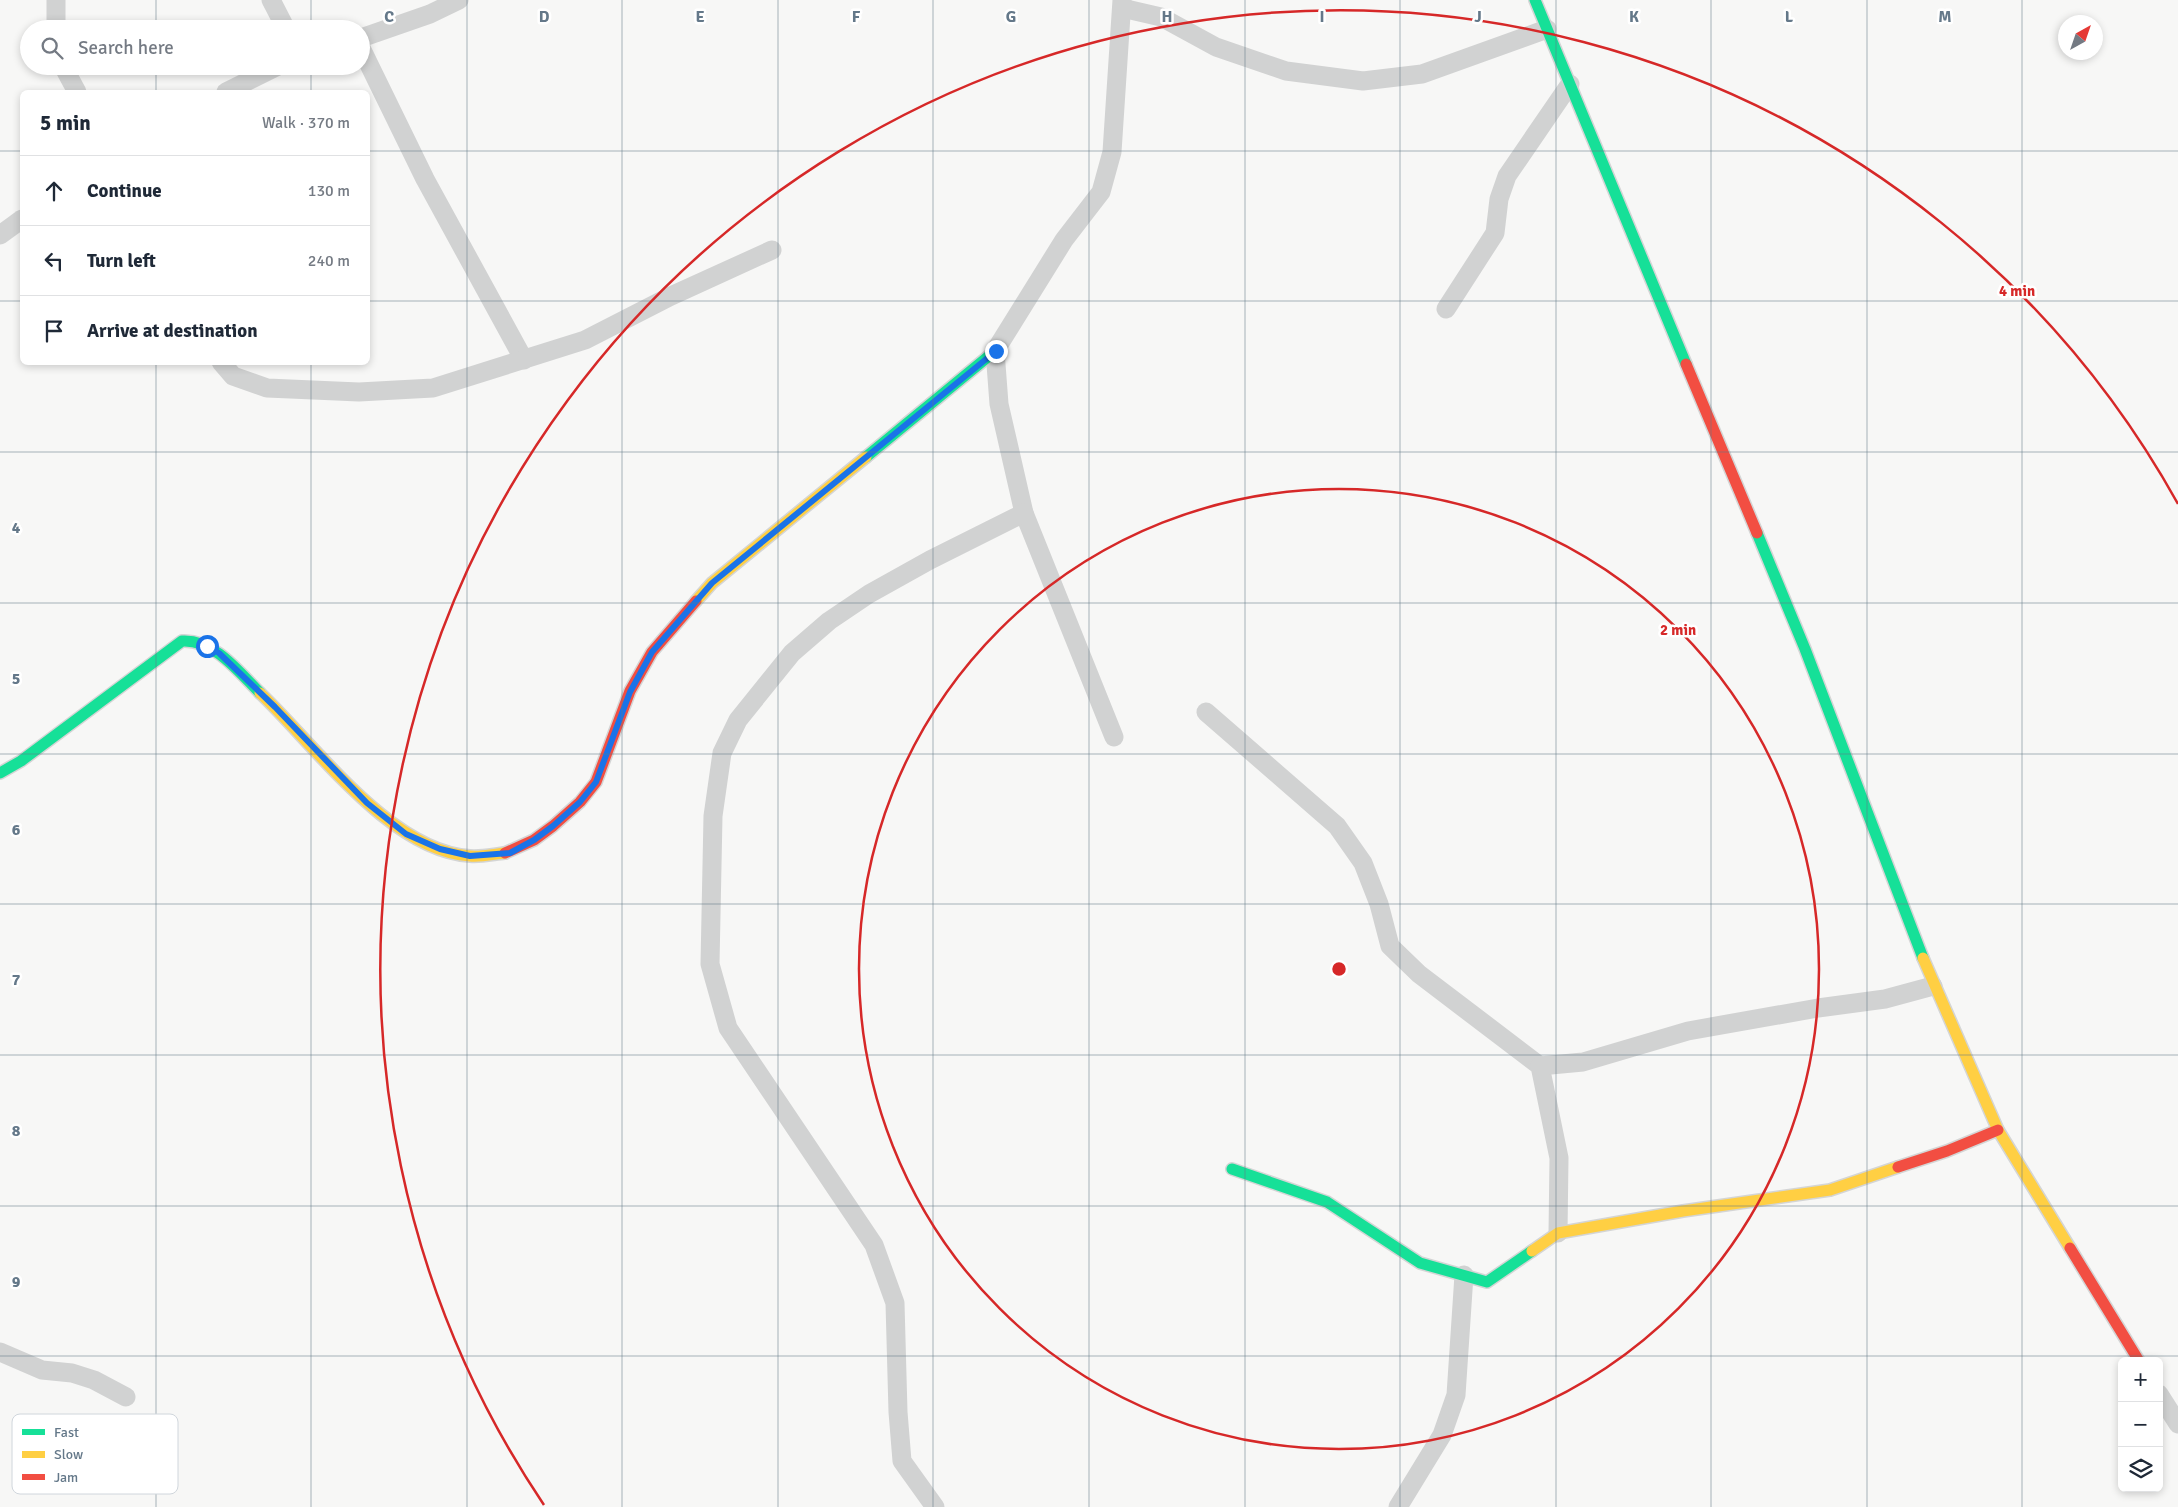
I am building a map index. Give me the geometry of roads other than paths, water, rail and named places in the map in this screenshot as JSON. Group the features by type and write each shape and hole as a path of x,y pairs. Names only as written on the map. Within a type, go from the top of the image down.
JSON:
{"street":[{"path":"56,0 56,20"},
{"path":"272,0 282,20"},
{"path":"370,35 430,14 459,0"},
{"path":"1535,0 1805,649 1933,986 1998,1130 2137,1357"},
{"path":"0,773 20,762 182,641 195,640 219,653 275,707 367,803 406,834 440,849 470,856 510,853 534,840 553,826 580,802 596,782 630,692 652,652 712,583 996,351 1064,240 1101,192 1112,152 1122,4 1161,16 1216,47 1286,71 1362,81 1422,74 1547,29"},
{"path":"370,66 425,178 524,360"},
{"path":"68,75 77,90"},
{"path":"230,90 260,75"},
{"path":"1446,309 1495,232 1499,199 1507,176 1570,84"},
{"path":"0,235 20,221"},
{"path":"224,365 233,376 267,388 359,392 433,388 585,340 671,296 772,250"},
{"path":"996,351 999,404 1024,513 1114,737"},
{"path":"935,1507 902,1461 898,1412 895,1303 874,1245 728,1028 710,964 713,816 722,753 738,720 792,653 828,621 869,594 930,560 1024,513"},
{"path":"1206,712 1337,826 1363,863 1379,904 1390,946 1419,974 1540,1066 1559,1158 1558,1233"},
{"path":"1540,1066 1583,1062 1688,1031 1818,1008 1885,999 1933,986"},
{"path":"1232,1169 1327,1202 1420,1263 1487,1282 1558,1233 1683,1211 1830,1190 1947,1151 1998,1130"},
{"path":"1398,1507 1442,1435 1456,1395 1464,1275"},
{"path":"0,1352 42,1370 80,1375 126,1397"},
{"path":"2163,1400 2178,1424"}]}
